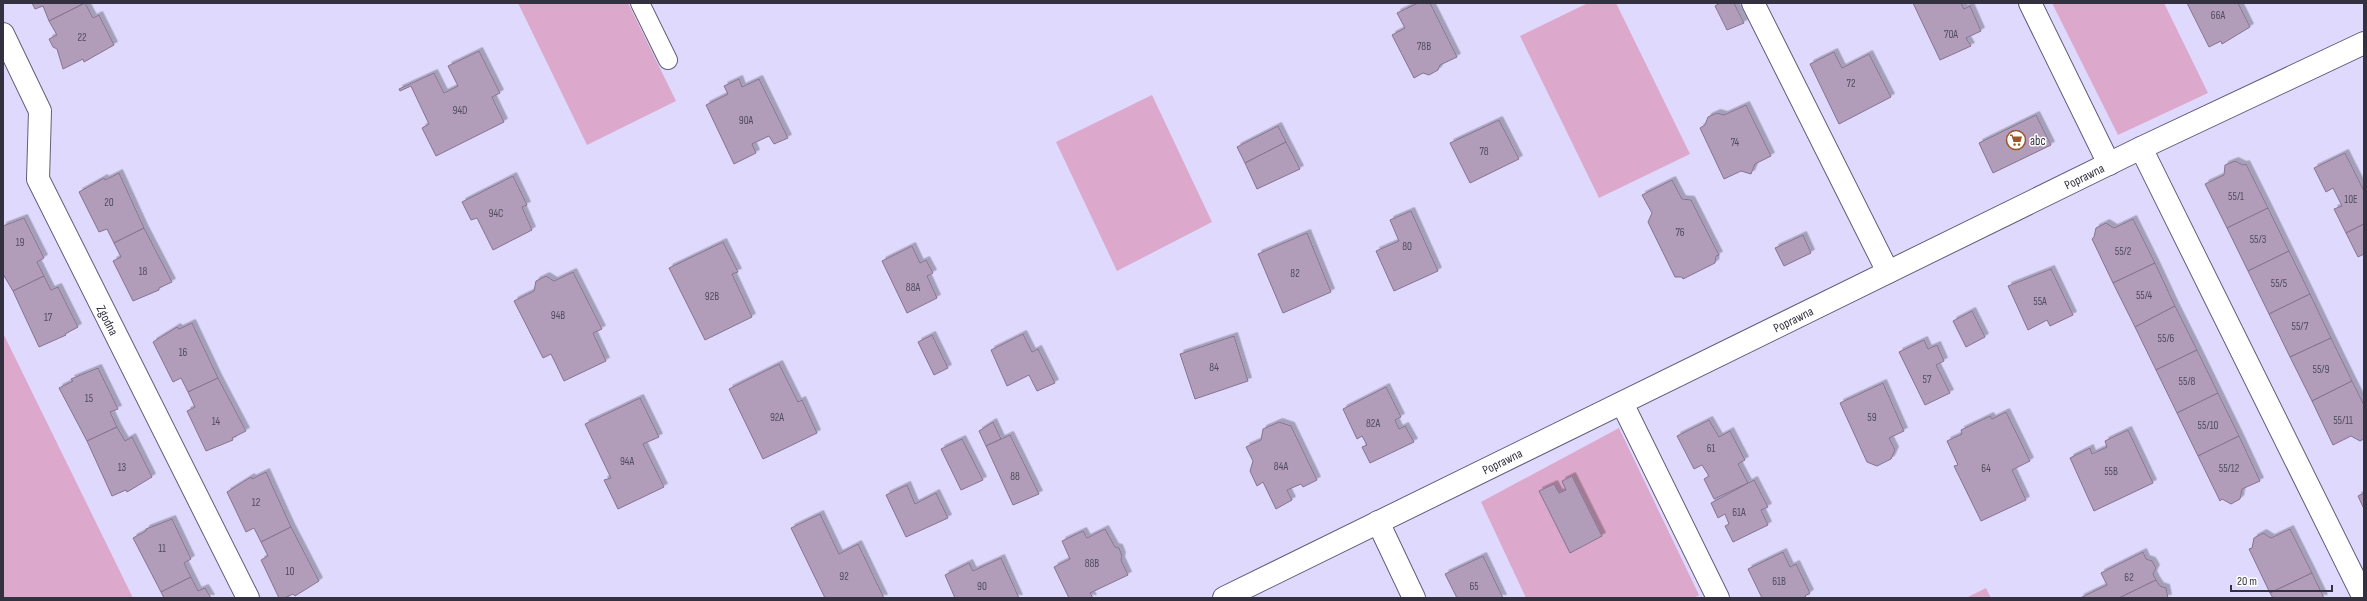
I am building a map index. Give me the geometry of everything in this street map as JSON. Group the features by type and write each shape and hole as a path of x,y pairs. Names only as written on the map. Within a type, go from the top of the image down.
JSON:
{"street":[{"path":"1753,3 1888,272"},
{"path":"2030,3 2109,164"},
{"name":"Zgodna","path":"3,34 40,111 38,179 248,598"},
{"name":"Poprawna","path":"1224,598 2141,148 2364,43"},
{"path":"2141,148 2364,598"},
{"path":"1622,403 1718,598"},
{"path":"1378,522 1414,598"}],"lane":[{"path":"640,3 668,60"}],"shaded area":[{"path":"518,3 628,3 676,101 587,145"},
{"path":"1588,3 1616,3 1690,154 1599,198 1520,36"},
{"path":"2052,3 2164,3 2208,93 2118,135"},
{"path":"1152,95 1212,222 1117,271 1056,142"},
{"path":"3,333 133,598 3,598"},
{"path":"1619,428 1699,595 1694,598 1526,598 1481,502"},
{"path":"1986,588 1991,598 1966,598"}],"building":[{"path":"32,3 85,3 49,21 43,6 35,9"},
{"path":"85,3 93,18 99,15 114,45 84,62 83,59 63,69 57,49 53,47 49,39 57,35 49,21"},
{"path":"1418,3 1430,3 1457,57 1440,65 1438,70 1429,75 1423,73 1414,78 1392,35 1405,28 1397,13"},
{"path":"1720,3 1734,3 1744,23 1727,30 1715,6"},
{"path":"1913,3 1961,3 1964,9 1970,6 1981,31 1966,38 1971,46 1940,60"},
{"path":"2187,3 2238,3 2250,27 2222,44 2221,41 2209,47"},
{"path":"479,51 500,93 492,97 504,122 436,156 422,128 429,124 411,86 400,91 399,89 434,73 444,93 458,86 448,66"},
{"path":"1834,52 1842,68 1869,54 1891,97 1839,124 1810,64"},
{"path":"739,79 742,87 759,79 788,138 774,144 769,136 752,144 756,153 734,164 706,105 728,94 724,86"},
{"path":"1746,105 1771,156 1755,164 1751,174 1741,171 1724,179 1700,128 1705,125 1708,117 1717,113 1724,115"},
{"path":"2036,115 2051,145 1993,173 1979,143"},
{"path":"1499,120 1519,159 1470,183 1450,143"},
{"path":"1278,126 1286,142 1245,163 1237,147"},
{"path":"1286,142 1300,169 1257,189 1245,163"},
{"path":"2345,153 2364,191 2364,224 2346,233 2334,209 2342,206 2333,188 2326,192 2314,168"},
{"path":"2235,161 2243,165 2246,164 2268,208 2227,228 2205,184 2224,175 2225,165"},
{"path":"119,173 144,228 114,243 107,229 99,232 79,192 104,178 105,180"},
{"path":"513,176 527,205 522,207 532,230 493,250 477,218 471,220 462,202"},
{"path":"1672,180 1682,199 1691,200 1719,255 1716,256 1715,263 1683,279 1682,277 1675,277 1648,222 1652,213 1642,195"},
{"path":"2268,208 2289,251 2248,271 2227,228"},
{"path":"1411,211 1438,271 1394,291 1376,251 1399,241 1390,220"},
{"path":"24,218 44,258 37,262 44,276 13,291 3,274 3,226"},
{"path":"2133,219 2155,263 2113,283 2092,239 2096,228 2106,223 2114,228"},
{"path":"2364,224 2364,254 2358,257 2346,233"},
{"path":"144,228 172,282 159,288 159,290 133,301 113,261 121,257 114,243"},
{"path":"1307,233 1331,292 1283,313 1258,254"},
{"path":"1803,235 1811,253 1784,266 1775,248"},
{"path":"723,242 738,272 732,274 752,317 705,340 669,268"},
{"path":"912,246 920,263 926,260 933,273 927,276 937,298 907,313 882,261"},
{"path":"2289,251 2310,294 2269,314 2248,271"},
{"path":"2155,263 2175,306 2135,327 2113,283"},
{"path":"2051,269 2073,315 2050,326 2047,320 2028,330 2008,286"},
{"path":"573,272 602,329 593,333 606,361 564,381 551,354 543,358 514,301 534,291 536,281 546,276 554,281"},
{"path":"44,276 51,290 58,287 78,327 65,334 66,335 39,347 13,291"},
{"path":"2310,294 2331,338 2290,357 2269,314"},
{"path":"2175,306 2197,350 2156,370 2135,327"},
{"path":"1972,311 1985,337 1966,347 1953,321"},
{"path":"192,323 218,378 188,392 181,378 173,382 153,342 177,327 179,329"},
{"path":"1023,334 1032,352 1038,349 1055,383 1037,391 1029,375 1007,386 991,350"},
{"path":"932,335 948,368 934,375 918,342"},
{"path":"1234,336 1248,381 1195,399 1180,354"},
{"path":"2331,338 2352,381 2312,401 2290,357"},
{"path":"1924,340 1928,349 1937,345 1944,361 1936,365 1950,393 1925,405 1899,352"},
{"path":"2197,350 2218,393 2177,413 2156,370"},
{"path":"779,364 798,402 802,400 817,433 763,459 729,389"},
{"path":"98,368 118,409 110,412 117,427 87,441 59,388 73,381 71,379"},
{"path":"218,378 246,431 232,438 233,440 206,451 187,411 195,407 188,392"},
{"path":"2352,381 2364,405 2364,439 2360,441 2351,436 2333,445 2312,401"},
{"path":"1883,383 1904,431 1889,438 1895,450 1891,459 1877,466 1867,462 1840,403"},
{"path":"1386,387 1401,417 1395,420 1399,429 1405,426 1414,442 1370,463 1362,447 1367,445 1362,436 1357,439 1343,409"},
{"path":"2218,393 2239,436 2198,456 2177,413"},
{"path":"640,398 659,437 643,444 664,487 618,509 604,480 611,478 585,424"},
{"path":"2006,412 2030,461 2012,470 2026,500 1981,521 1954,466 1958,465 1947,441 1962,434 1961,430 1990,416 1992,419"},
{"path":"1709,420 1719,437 1730,431 1745,460 1738,464 1748,483 1714,499 1704,479 1709,476 1702,465 1694,469 1677,436"},
{"path":"993,422 1001,439 986,446 979,431"},
{"path":"1279,422 1291,426 1317,480 1303,487 1301,484 1287,490 1292,500 1276,509 1263,482 1257,486 1250,471 1253,461 1246,447 1261,440 1263,429"},
{"path":"117,427 125,441 132,437 152,477 127,492 126,490 112,496 87,441"},
{"path":"2128,430 2153,483 2094,511 2070,458 2090,448 2092,454 2107,447 2105,441"},
{"path":"1010,435 1039,494 1013,505 986,446"},
{"path":"2239,436 2260,481 2242,489 2240,499 2231,504 2222,499 2220,501 2198,456"},
{"path":"962,439 983,480 961,490 941,449"},
{"path":"266,472 291,527 261,542 254,528 246,532 227,492 251,477 252,479"},
{"path":"1572,476 1602,536 1570,553 1539,491 1554,484 1559,493 1566,490 1562,481"},
{"path":"1754,480 1768,507 1761,510 1768,525 1733,542 1725,526 1729,524 1725,514 1718,518 1711,503"},
{"path":"907,485 915,504 936,493 948,518 906,537 886,495"},
{"path":"2364,493 2364,509 2358,496"},
{"path":"820,514 839,554 858,544 884,598 825,598 791,528"},
{"path":"172,519 191,559 184,563 191,577 161,592 133,538 146,531 146,529"},
{"path":"291,527 319,581 295,596 293,594 285,598 279,598 261,560 268,556 261,542"},
{"path":"1105,529 1115,547 1119,548 1122,556 1121,560 1128,575 1090,593 1093,598 1069,598 1054,567 1070,559 1062,541 1083,531 1087,538"},
{"path":"2290,529 2312,573 2270,593 2249,549 2252,548 2254,538 2263,533 2271,538"},
{"path":"1783,552 1790,567 1796,564 1810,593 1805,596 1806,598 1762,598 1748,569"},
{"path":"2143,552 2146,559 2152,561 2156,568 2153,574 2156,580 2119,598 2080,598 2107,585 2101,573"},
{"path":"1483,556 1503,598 1457,598 1445,574"},
{"path":"1001,558 1019,598 955,598 945,575 969,563 973,571"},
{"path":"2312,573 2324,598 2273,598 2270,593"},
{"path":"191,577 198,591 205,588 211,598 164,598 161,592"},
{"path":"2156,580 2160,586 2166,588 2168,598 2119,598"}],"place":[{"name":"abc","path":"2016,140"}]}
